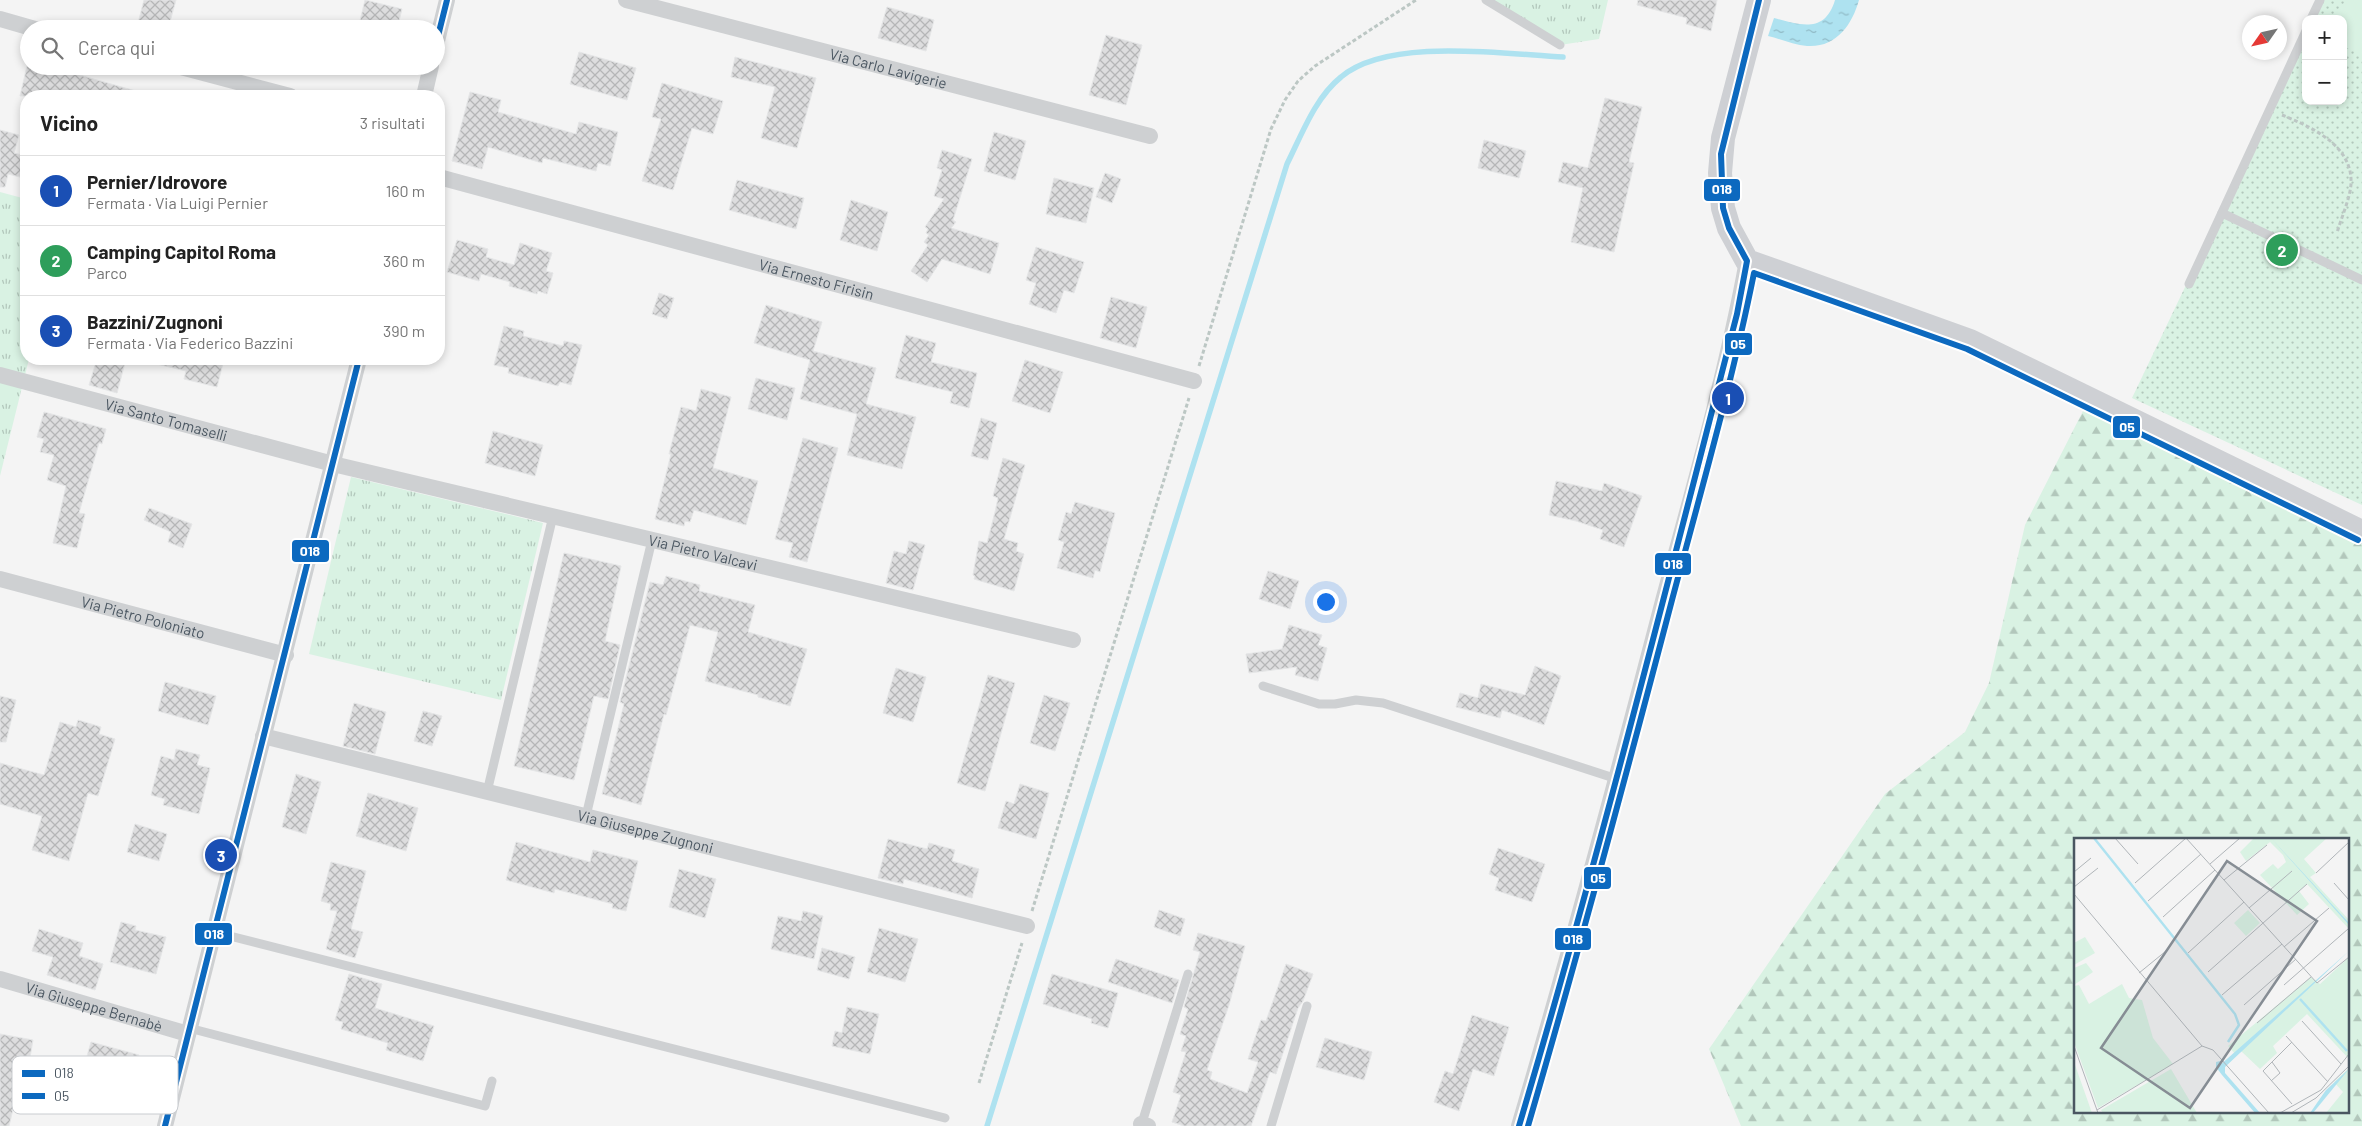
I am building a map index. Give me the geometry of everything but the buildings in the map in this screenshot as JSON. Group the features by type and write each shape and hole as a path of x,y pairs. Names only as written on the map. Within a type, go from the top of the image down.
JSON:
{"street":[{"path":"442,20 447,0"},
{"name":"Via Carlo Lavigerie","path":"626,0 1150,136"},
{"path":"1519,1126 1554,1009 1617,779 1722,375 1747,261 1730,228 1723,208 1720,172 1724,138 1759,0"},
{"path":"0,20 20,25"},
{"path":"211,75 267,90"},
{"path":"425,90 429,75"},
{"name":"Via Ernesto Firisin","path":"445,179 1194,381"},
{"path":"1747,261 1970,341 2362,532"},
{"path":"178,1075 263,736 286,655 358,365"},
{"name":"Via Santo Tomaselli","path":"0,375 333,464"},
{"name":"Via Pietro Valcavi","path":"333,464 1073,640"},
{"name":"Via Pietro Poloniato","path":"0,579 286,655"},
{"name":"Via Giuseppe Zugnoni","path":"263,736 1027,926"},
{"name":"Via Giuseppe Bernabè","path":"0,979 189,1031"}],"lane":[{"path":"1486,0 1560,45"},
{"path":"2313,15 2320,0"},
{"path":"2189,284 2302,40"},
{"path":"2222,213 2362,280"},
{"path":"487,792 553,516"},
{"path":"586,816 652,540"},
{"path":"1263,686 1319,704 1336,704 1356,700 1383,703 1617,779"},
{"path":"214,932 944,1118"},
{"path":"1144,1125 1188,974"},
{"path":"1271,1126 1307,1006"},
{"path":"189,1031 485,1106 492,1081"}],"path":[{"path":"979,1083 1271,129 1285,100 1298,81 1315,66 1416,0"},
{"path":"2270,111 2308,126 2336,145 2347,166 2351,184 2337,232"}],"green space":[{"path":"1486,0 1608,0 1599,39 1560,45"},
{"path":"2322,0 2362,0 2362,505 2132,398 2302,42 2302,105 2347,105 2347,15 2315,15"},
{"path":"2345,0 2362,0 2362,55 2347,48 2347,15 2339,15"},
{"path":"0,192 20,197 20,365 28,365 0,476"},
{"path":"2084,409 2362,543 2362,1126 1741,1126 1709,1049 1885,794 1965,732 1989,683 2025,525"},
{"path":"351,477 543,523 501,700 309,654"}],"water":[{"path":"1835,0 1859,0 1847,26 1834,39 1817,46 1807,46 1768,36 1774,18 1802,24 1818,22 1831,11"}],"waterway":[{"path":"987,1126 1287,164 1310,117 1324,95 1341,77 1362,65 1387,57 1416,52 1447,51 1479,51 1563,57"}],"transit line":[{"name":"018","path":"442,20 447,0"},
{"name":"018","path":"1519,1126 1605,822 1737,314 1747,261 1729,228 1723,208 1721,154 1759,0"},
{"name":"05","path":"1528,1126 1566,995 1705,478 1736,355 1754,273 1967,349 2358,540"},
{"name":"018","path":"178,1075 357,365"},
{"name":"018","path":"165,1126 168,1114"}],"place":[{"name":"Camping Capitol Roma","path":"2282,250"},
{"name":"Pernier/Idrovore","path":"1728,398"},
{"name":"Bazzini/Zugnoni","path":"221,855"}]}
